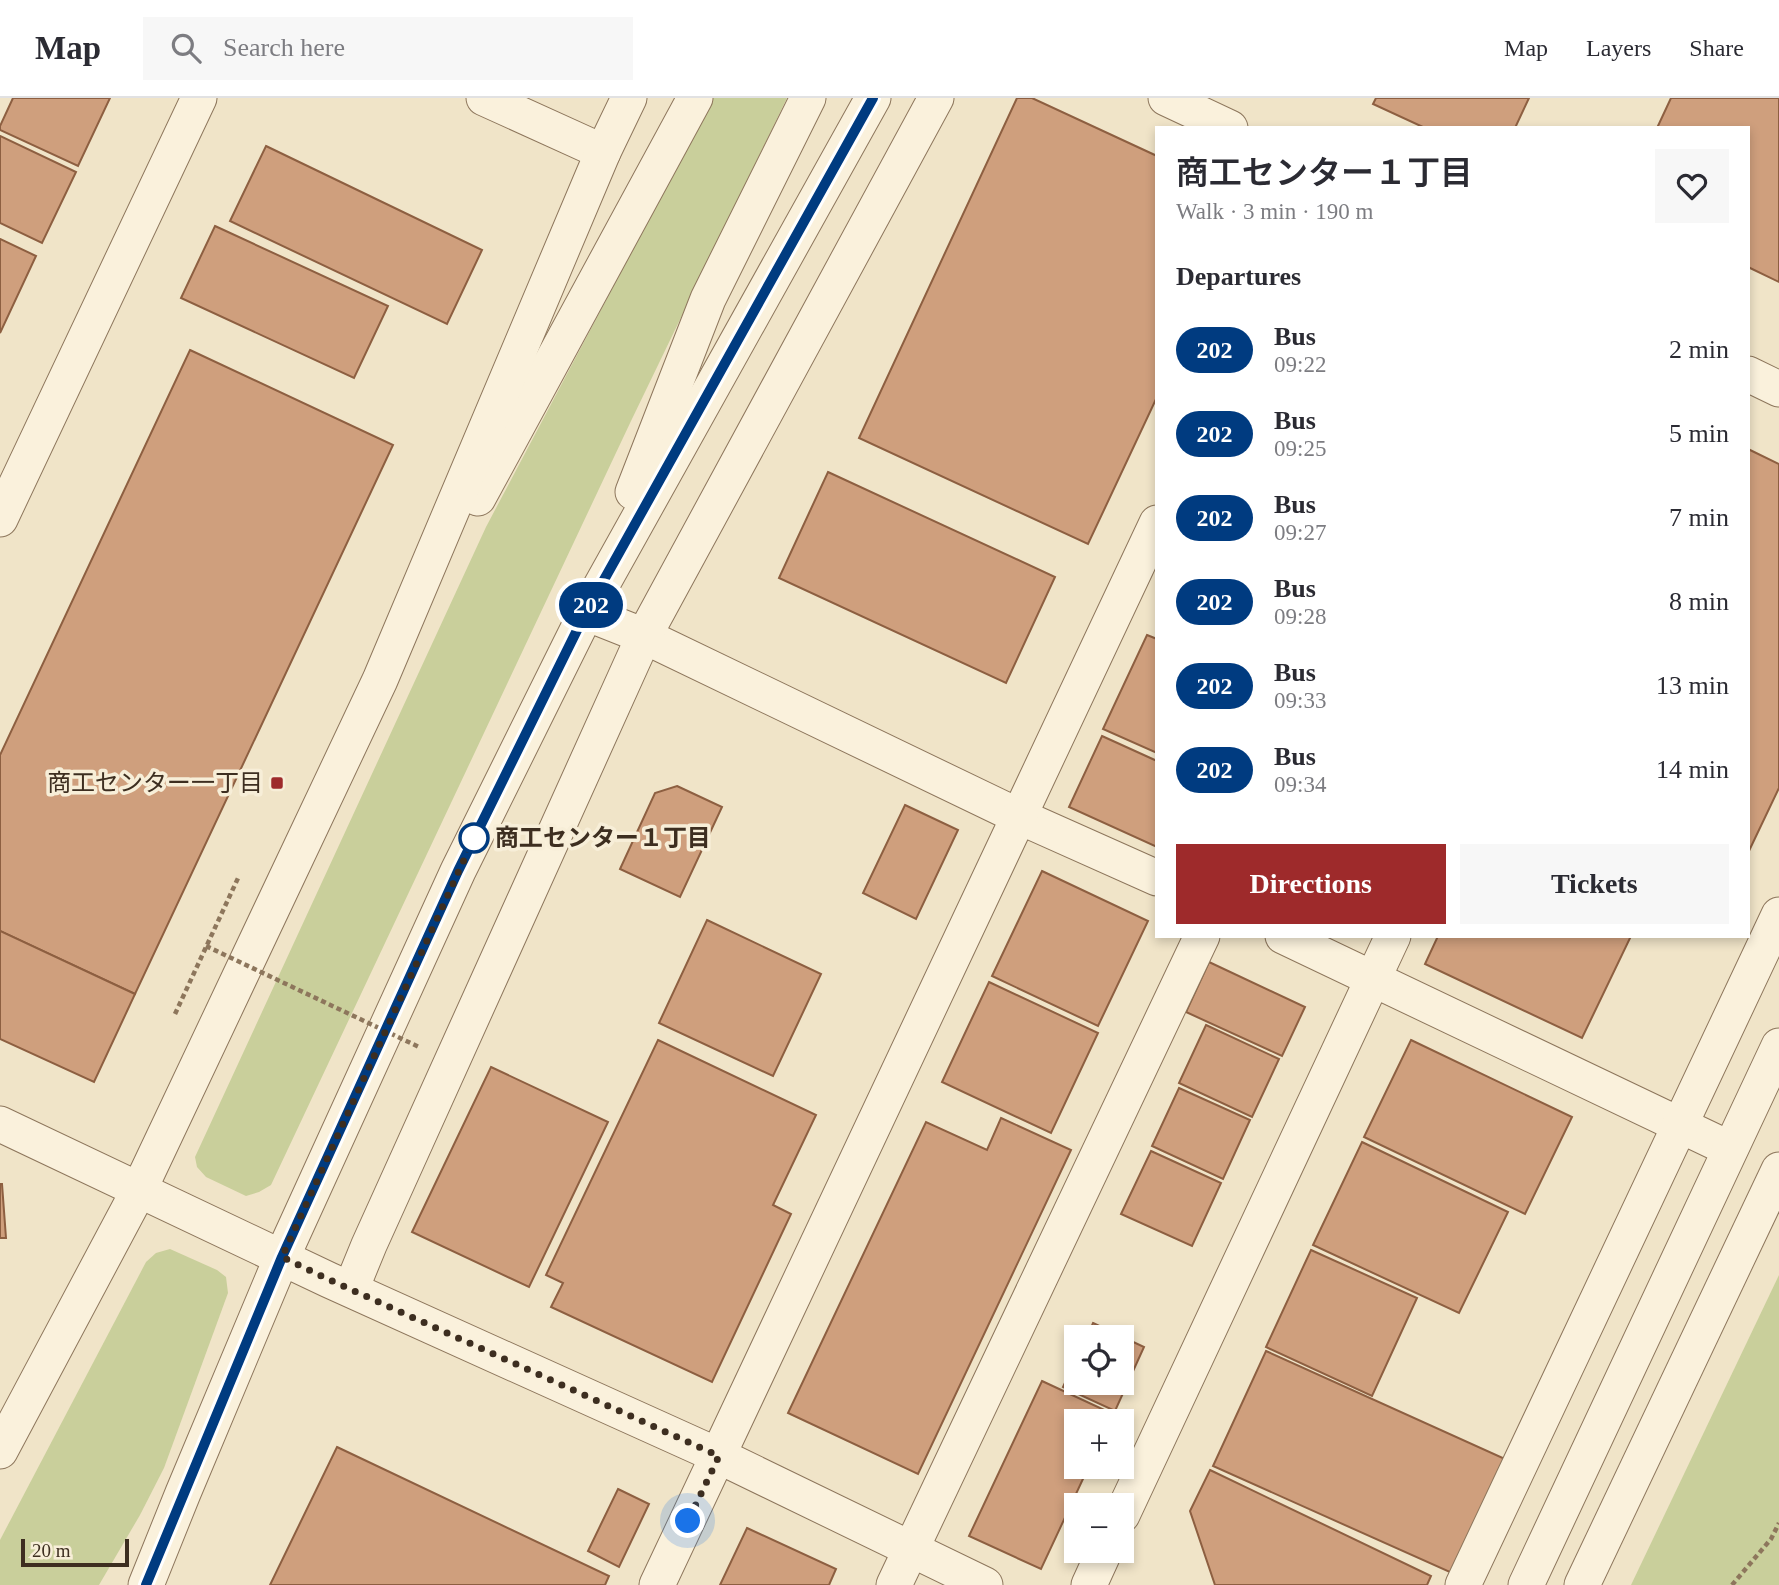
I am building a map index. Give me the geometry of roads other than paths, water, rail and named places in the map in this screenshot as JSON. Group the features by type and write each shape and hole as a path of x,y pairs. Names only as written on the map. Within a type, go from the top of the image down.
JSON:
{"street":[{"path":"0,519 199,98"},
{"path":"484,98 603,152"},
{"path":"0,1451 139,1190 380,680 603,152 629,98"},
{"path":"380,680 695,98"},
{"path":"586,612 708,299 808,98"},
{"path":"146,1585 282,1257 458,871 586,612 873,98"},
{"path":"351,1289 644,636 936,98"},
{"path":"1166,98 1226,126"},
{"path":"1750,375 1779,389"},
{"path":"657,1585 1155,527"},
{"path":"586,612 644,636 1018,817 1155,877"},
{"path":"1463,1585 1779,915"},
{"path":"894,1585 1201,938"},
{"path":"1287,938 1730,1149"},
{"path":"1132,1493 1392,938"},
{"path":"1526,1585 1779,1046"},
{"path":"0,1124 351,1289 719,1456 985,1585"},
{"path":"1582,1585 1779,1170"},
{"path":"130,1585 183,1493"},
{"path":"1089,1585 1099,1563"}],"place":[{"name":"商工センター一丁目","path":"277,783"},
{"name":"商工センター１丁目","path":"474,838"}]}
